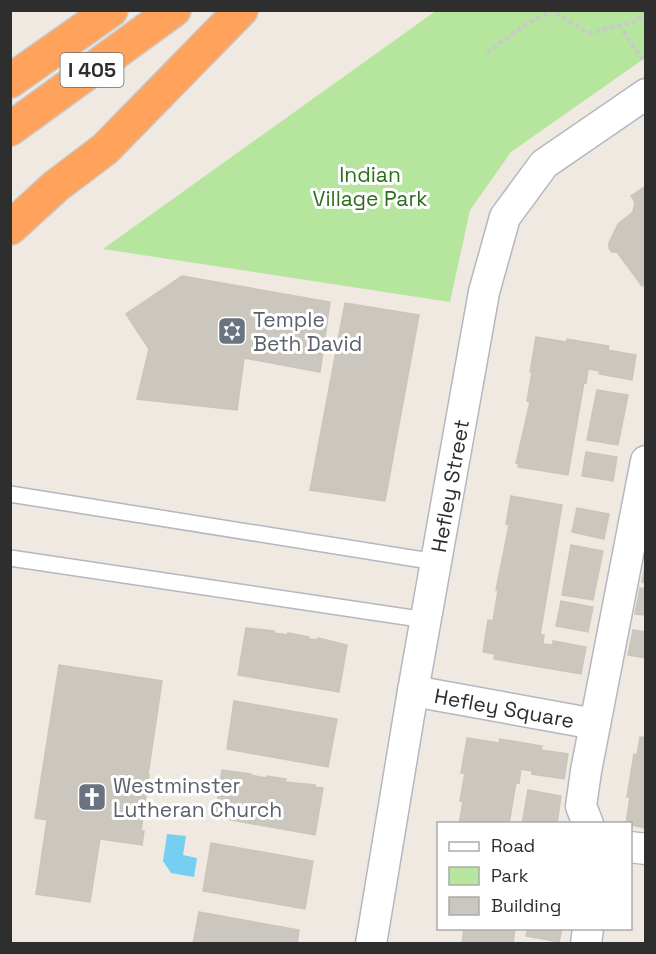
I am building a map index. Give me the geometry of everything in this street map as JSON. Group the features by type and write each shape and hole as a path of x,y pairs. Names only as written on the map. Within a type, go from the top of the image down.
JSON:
{"highway":[{"path":"10,81 111,10"},
{"name":"I 405","path":"10,129 174,10"},
{"path":"10,228 56,186 105,149 241,10"}],"street":[{"name":"Hefley Street","path":"371,944 413,691 484,292 505,217 544,164 645,94"},
{"name":"Hefley Square","path":"587,822 581,806 645,461"},
{"name":"Hefley Square","path":"413,691 595,724"}],"lane":[{"path":"10,494 436,562"},
{"path":"10,558 426,620"}],"path":[{"path":"487,53 526,24 552,10 588,33 637,21 645,10"},
{"path":"619,25 643,60"}],"green space":[{"name":"Indian Village Park","path":"437,10 646,11 645,58 511,152 470,210 450,302 103,249"}],"water":[{"path":"167,834 186,836 183,855 197,858 194,877 171,873 163,861"}],"building":[{"path":"646,186 646,283 642,286 617,252 612,252 609,243 618,224 633,212 635,202 631,196"},
{"name":"Temple Beth David","path":"182,276 330,302 320,372 244,358 237,410 137,399 149,349 126,314"},
{"path":"345,303 419,315 385,501 310,490"},
{"path":"536,337 566,342 567,339 609,346 608,350 636,355 632,380 599,374 600,371 588,369 568,475 518,467 519,464 516,463 530,402 527,401"},
{"path":"597,390 628,395 618,445 587,440"},
{"path":"586,452 617,457 613,481 582,476"},
{"path":"511,496 562,505 540,635 544,635 543,644 553,645 553,641 586,647 581,674 494,659 495,654 483,652 488,620 493,621 498,590 496,590 509,525 506,524"},
{"path":"577,508 609,514 604,539 572,532"},
{"path":"571,545 603,551 593,600 562,595"},
{"path":"646,561 646,583 642,582"},
{"path":"640,588 646,589 646,615 635,614"},
{"path":"561,601 593,607 588,632 556,626"},
{"path":"246,628 288,635 288,633 309,637 309,639 318,640 318,638 347,645 339,692 238,675"},
{"path":"633,630 646,632 646,658 628,655"},
{"name":"Westminster Lutheran Church","path":"59,665 162,681 141,831 144,831 142,845 100,839 90,902 36,894 47,820 35,818"},
{"path":"234,701 337,719 328,767 227,749"},
{"path":"640,737 646,738 646,828 626,822 630,797 627,797 634,754 637,755"},
{"path":"467,738 499,743 500,739 542,746 541,750 568,754 564,779 532,774 532,771 521,769 519,783 516,782 509,822 459,822 465,773 461,773"},
{"path":"222,770 286,779 285,782 323,788 315,835 215,817"},
{"path":"528,790 561,796 557,822 522,822"},
{"path":"211,843 313,861 305,909 203,891"},
{"path":"199,912 299,930 297,944 193,944"},
{"path":"464,930 515,930 513,944 462,944"},
{"path":"528,930 562,930 559,942 526,936"}],"place":[{"name":"Temple Beth David","path":"232,331"},
{"name":"Westminster Lutheran Church","path":"92,797"}]}
